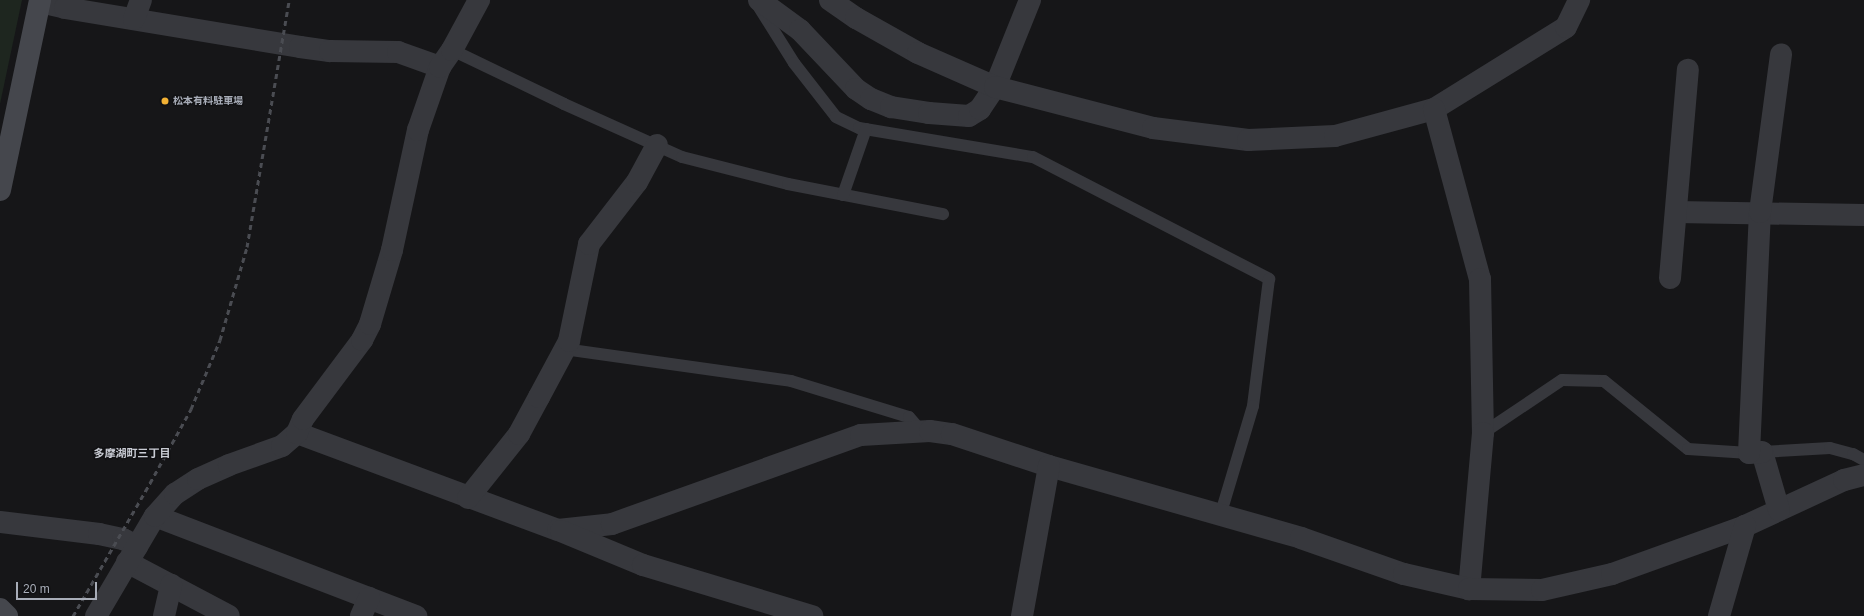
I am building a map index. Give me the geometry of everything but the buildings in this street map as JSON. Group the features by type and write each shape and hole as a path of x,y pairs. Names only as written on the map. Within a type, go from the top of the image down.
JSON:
{"street":[{"path":"96,616 155,516 175,494 198,479 229,465 282,446 297,434 303,419 362,340 370,324 392,250 418,130 446,59 479,0"},
{"path":"759,0 800,30 856,89 871,99 891,107 929,113 969,116 980,109 995,87 1030,0"},
{"path":"830,0 856,18 918,53 995,87 1153,128 1248,140 1335,136 1434,109 1566,27 1579,0"},
{"path":"0,190 40,1 138,9 300,47 330,51 398,52 446,59"},
{"path":"1779,510 1756,453 1760,212 1781,54"},
{"path":"1670,278 1688,70"},
{"path":"1434,109 1480,278 1483,433 1469,589"},
{"path":"468,498 519,434 569,341 589,244 637,182 657,145"},
{"path":"1676,212 1760,212 1864,215"},
{"path":"558,530 612,524 861,435 921,431 952,434 1049,466 1301,538 1404,574 1469,589 1542,590 1612,574 1745,526 1844,480 1864,475"},
{"path":"297,434 558,530 643,565 812,616"},
{"path":"1022,616 1049,466"},
{"path":"155,516 365,607 416,616"},
{"path":"0,522 98,534 122,539 132,554 171,585 229,616"},
{"path":"1719,616 1745,526"},
{"path":"164,616 171,585"},
{"path":"0,609 7,616"}],"lane":[{"path":"754,0 790,57 836,117 866,129 1033,157 1269,279 1253,406 1220,516"},
{"path":"446,59 564,104 682,157 788,184 943,214"},
{"path":"842,195 866,129"},
{"path":"564,349 791,381 909,417 921,431"},
{"path":"1483,433 1562,380 1604,381 1688,449 1756,453 1830,448 1853,454 1864,460"}],"shaded area":[{"path":"0,0 22,0 0,104"}],"railway":[{"path":"73,616 191,409 220,340 247,247 289,0"}],"place":[{"name":"松本有料駐車場","path":"165,101"}],"district":[{"name":"多摩湖町三丁目","path":"132,453"}]}
